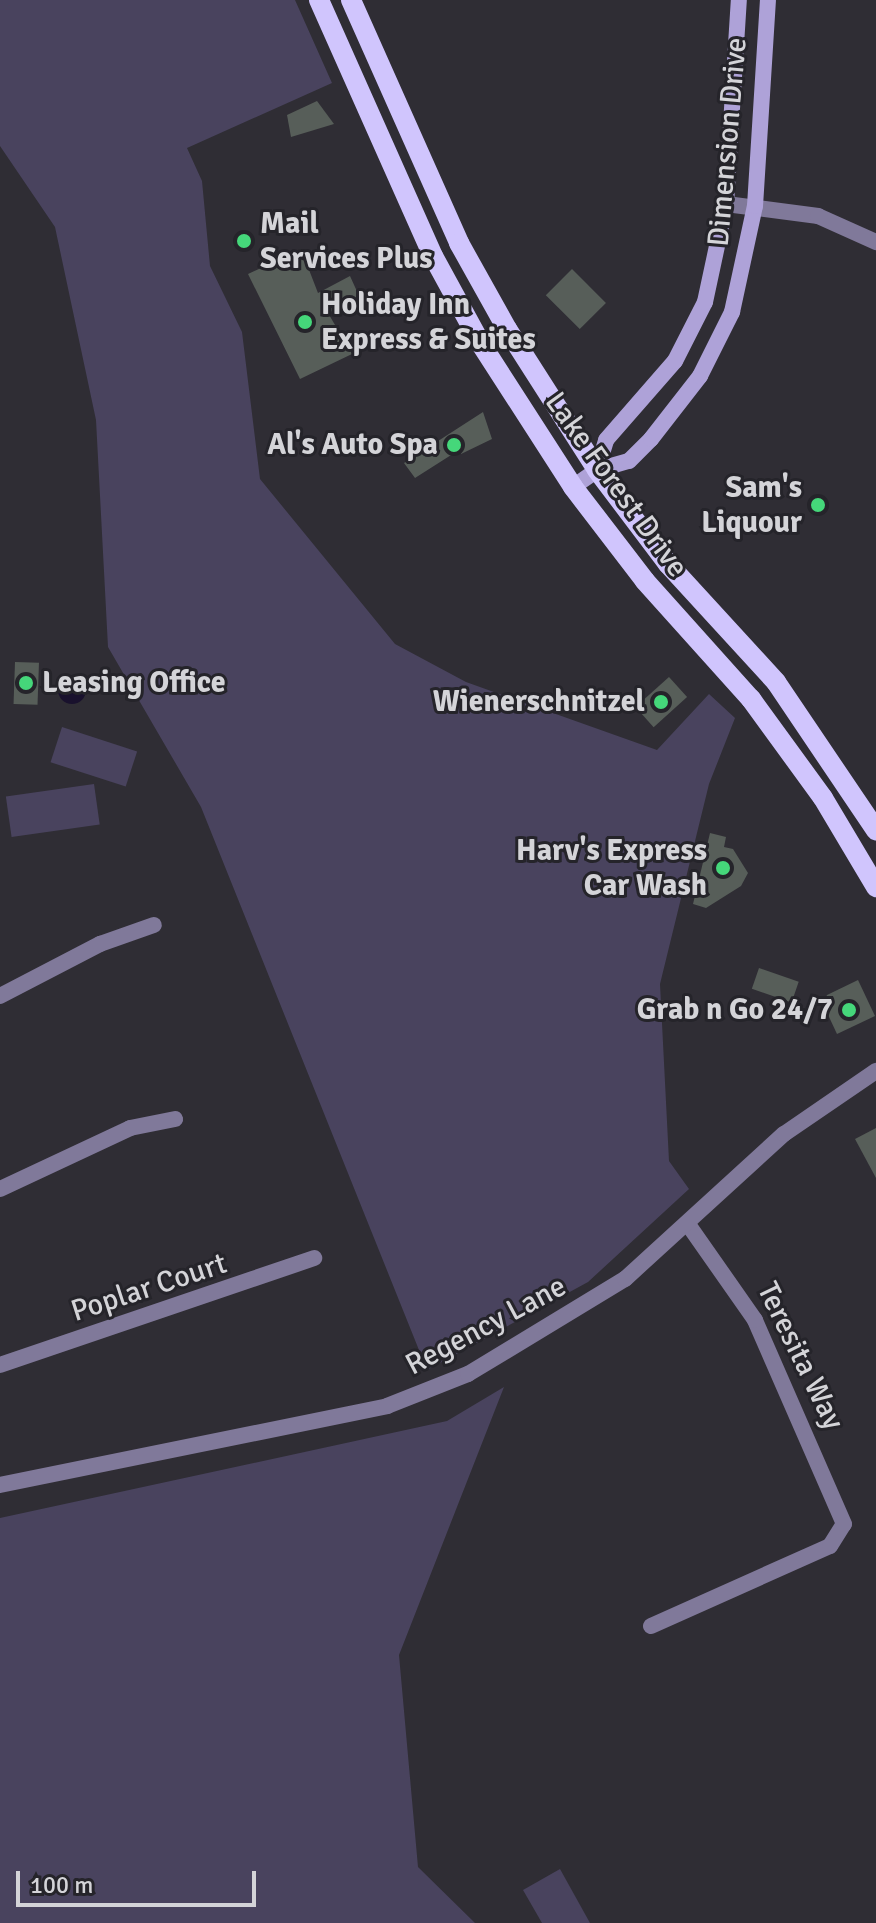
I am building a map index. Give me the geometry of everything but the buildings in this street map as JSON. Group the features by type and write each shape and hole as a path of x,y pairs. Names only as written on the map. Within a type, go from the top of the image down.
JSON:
{"main road":[{"name":"Lake Forest Drive","path":"319,0 433,256 573,487 645,581 751,699 823,798 876,887"},
{"name":"Lake Forest Drive","path":"351,0 459,243 597,470 668,564 776,682 876,830"},
{"name":"Dimension Drive","path":"597,470 606,440 638,409 688,337 705,302 726,204 739,0"},
{"name":"Dimension Drive","path":"573,487 597,470 629,461 700,376 732,312 755,206 768,0"}],"street":[{"path":"726,204 818,216 876,242"},
{"path":"0,996 100,944 154,925"},
{"name":"Regency Lane","path":"0,1485 423,1394 564,1322 625,1279 800,1121 876,1071"},
{"path":"0,1189 130,1128 175,1119"},
{"name":"Teresita Way","path":"651,1626 830,1546 844,1524 755,1320 687,1223"},
{"name":"Poplar Court","path":"0,1365 314,1258"}],"shaded area":[{"path":"0,0 295,0 332,83 187,148 202,181 210,266 242,332 260,479 395,644 466,682 657,750 709,694 735,718 709,784 660,984 669,1161 689,1189 588,1282 427,1370 201,807 108,647 96,420 55,227 0,146"},
{"path":"72,676 82,680 86,690 82,700 72,704 62,700 58,690 62,680"},
{"path":"62,727 137,751 126,787 51,762"},
{"path":"94,784 100,825 12,837 6,796"},
{"path":"504,1387 399,1655 418,1867 475,1923 0,1923 0,1518 447,1421"},
{"path":"560,1869 590,1923 542,1923 523,1890"}],"place":[{"name":"Mail Services Plus","path":"244,241"},
{"name":"Holiday Inn Express & Suites","path":"305,322"},
{"name":"Al's Auto Spa","path":"454,445"},
{"name":"Sam's Liquour","path":"818,505"},
{"name":"Leasing Office","path":"26,683"},
{"name":"Wienerschnitzel","path":"661,702"},
{"name":"Harv's Express Car Wash","path":"723,868"},
{"name":"Grab n Go 24/7","path":"849,1010"}]}
